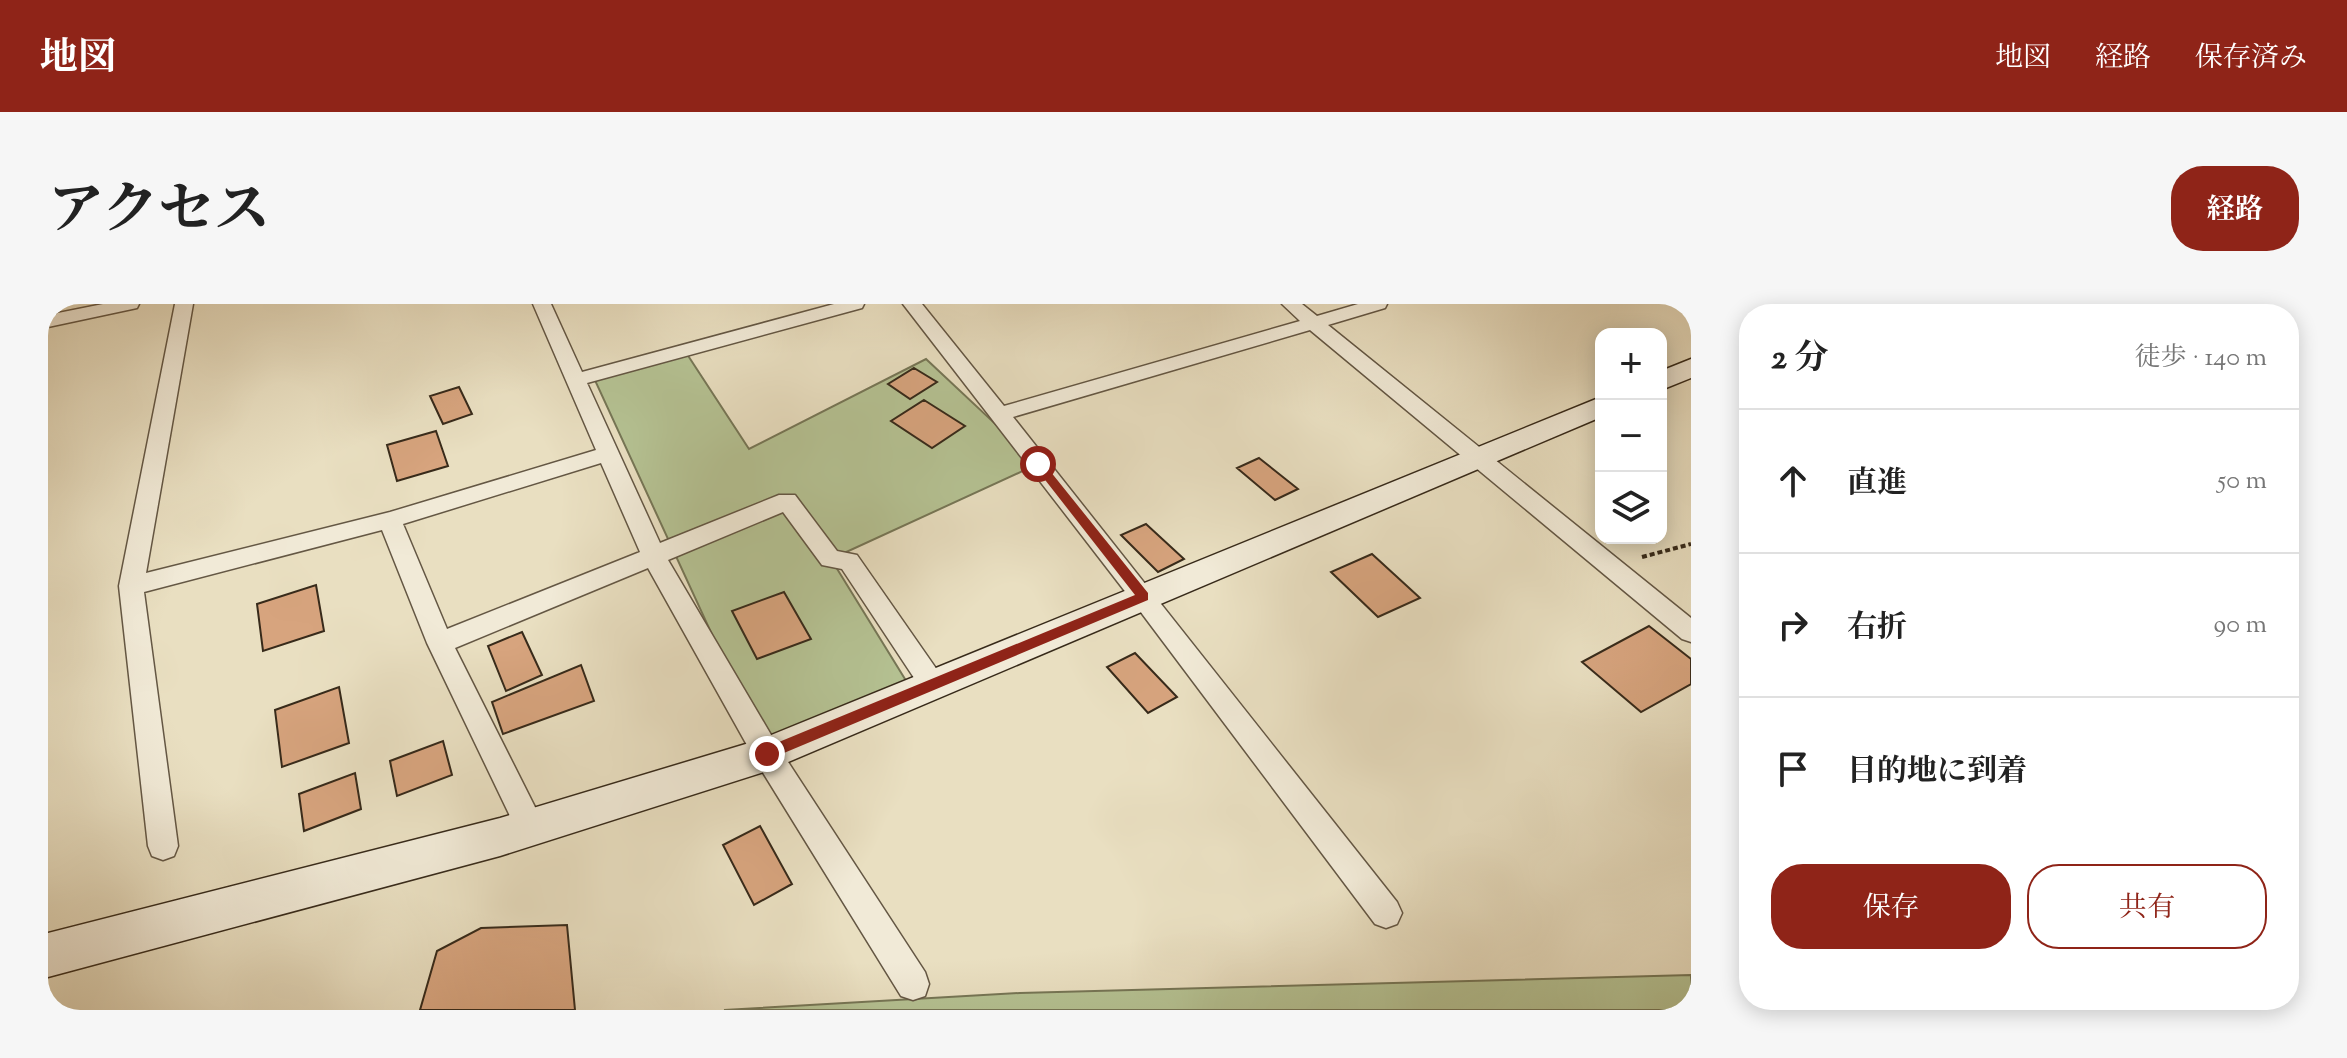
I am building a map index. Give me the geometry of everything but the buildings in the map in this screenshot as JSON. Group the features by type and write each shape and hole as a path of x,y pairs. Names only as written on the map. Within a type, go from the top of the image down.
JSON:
{"street":[{"path":"48,321 70,311 130,304"},
{"path":"163,846 131,586 184,304"},
{"path":"542,304 654,557 767,754 913,984"},
{"path":"576,380 855,304"},
{"path":"912,304 1143,596 1386,913"},
{"path":"1291,304 1691,632"},
{"path":"999,414 1378,304"},
{"path":"1667,378 1691,368"},
{"path":"48,955 531,829 649,795 767,754 1595,408"},
{"path":"131,586 390,520 610,453"},
{"path":"440,643 787,501 830,559 849,561 933,685"},
{"path":"390,520 440,643 531,829"}],"path":[{"path":"1610,565 1691,544"}],"green space":[{"path":"685,351 749,449 926,359 1038,464 831,559 913,692 767,754 593,376"},
{"path":"1691,975 1691,1010 724,1010 1020,993"}],"route":[{"path":"767,754 1143,596 1038,464"}]}
